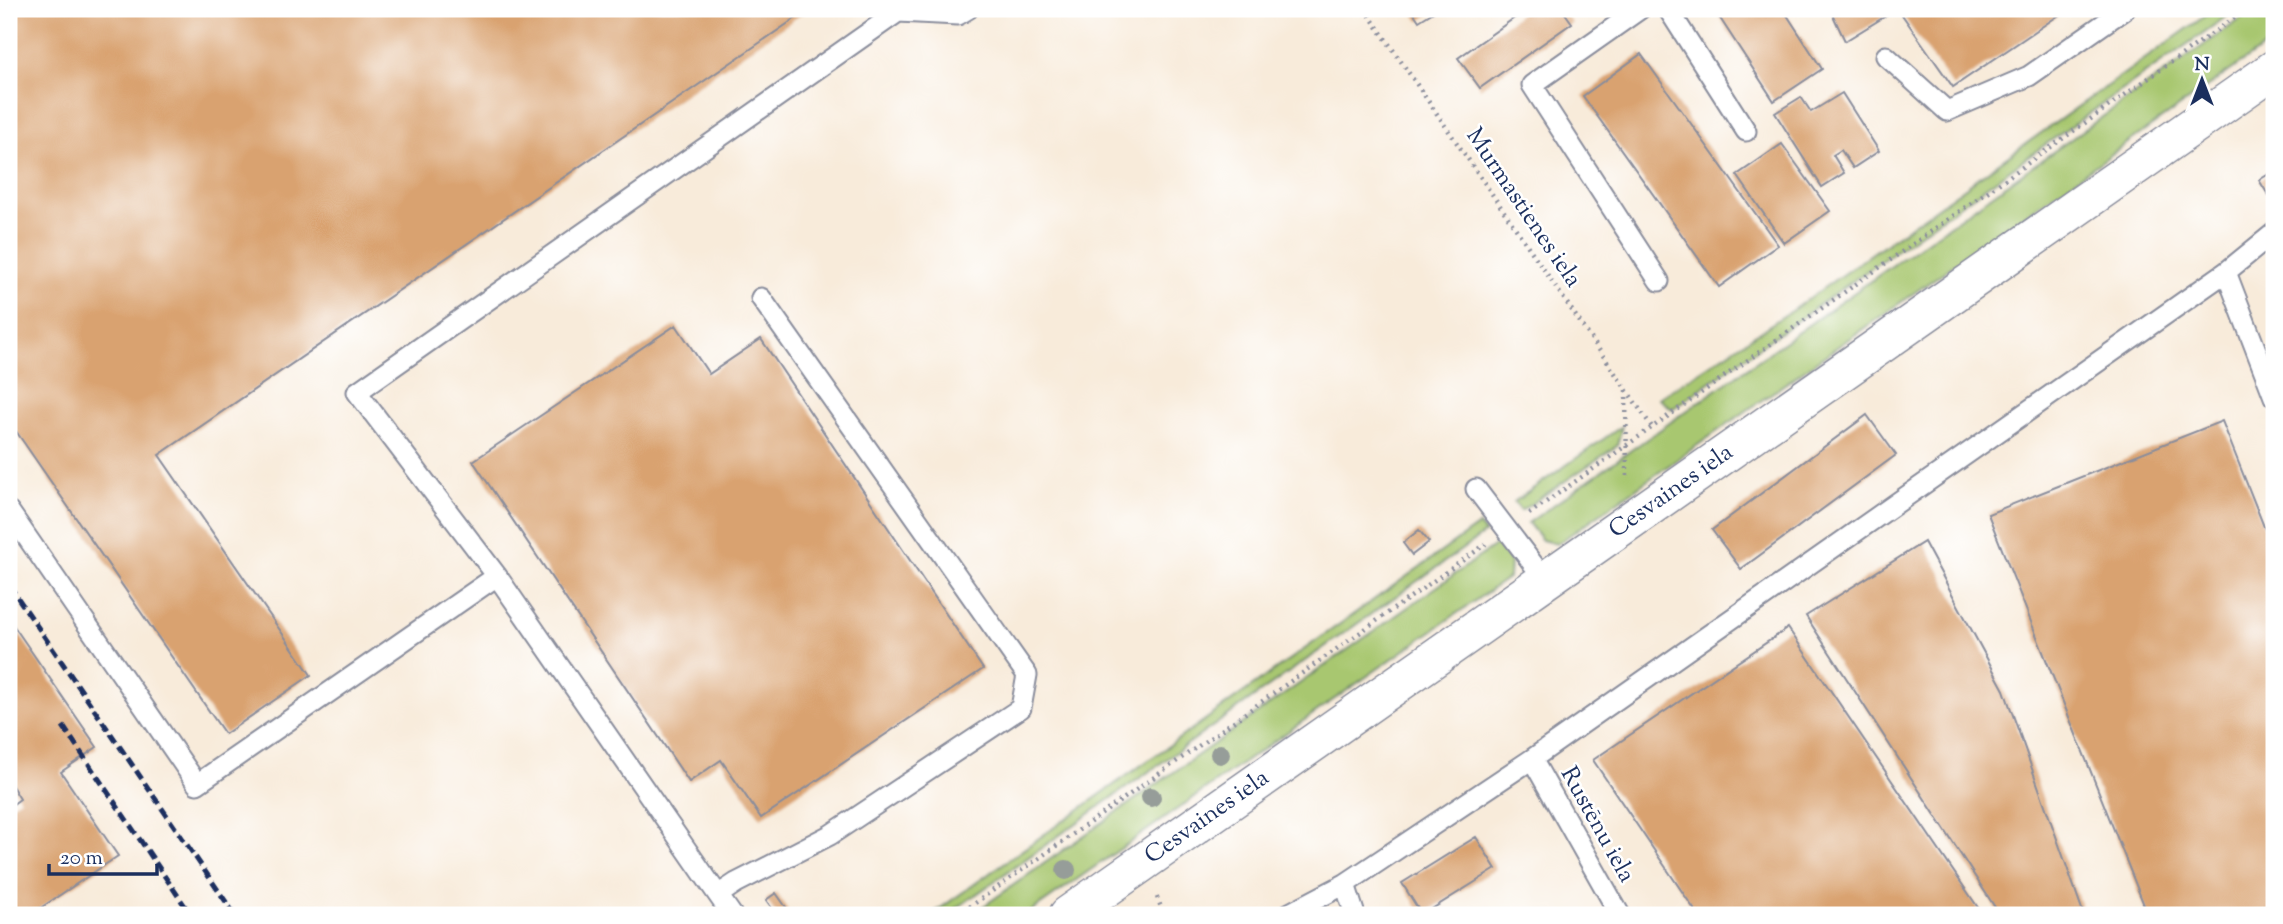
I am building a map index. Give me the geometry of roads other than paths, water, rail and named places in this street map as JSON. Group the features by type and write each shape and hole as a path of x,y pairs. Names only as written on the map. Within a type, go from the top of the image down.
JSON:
{"street":[{"name":"Cesvaines iela","path":"1068,915 2274,69"}],"lane":[{"path":"732,915 497,576 357,392 897,10 958,15 968,9"},
{"path":"1640,9 1532,85 1659,281"},
{"path":"1668,9 1746,131"},
{"path":"1886,57 1947,111 2029,76 2125,9"},
{"path":"1286,915 1345,884 1532,759 2226,272 2274,233"},
{"path":"2226,272 2274,397"},
{"path":"718,895 830,835 1021,708 1027,675 761,298"},
{"path":"1476,489 1546,581"},
{"path":"9,511 197,784 497,576"},
{"name":"Rustēnu iela","path":"1532,759 1620,915"},
{"path":"1345,884 1355,915"}],"railway":[{"path":"9,585 235,915"},
{"path":"63,726 191,915"}]}
